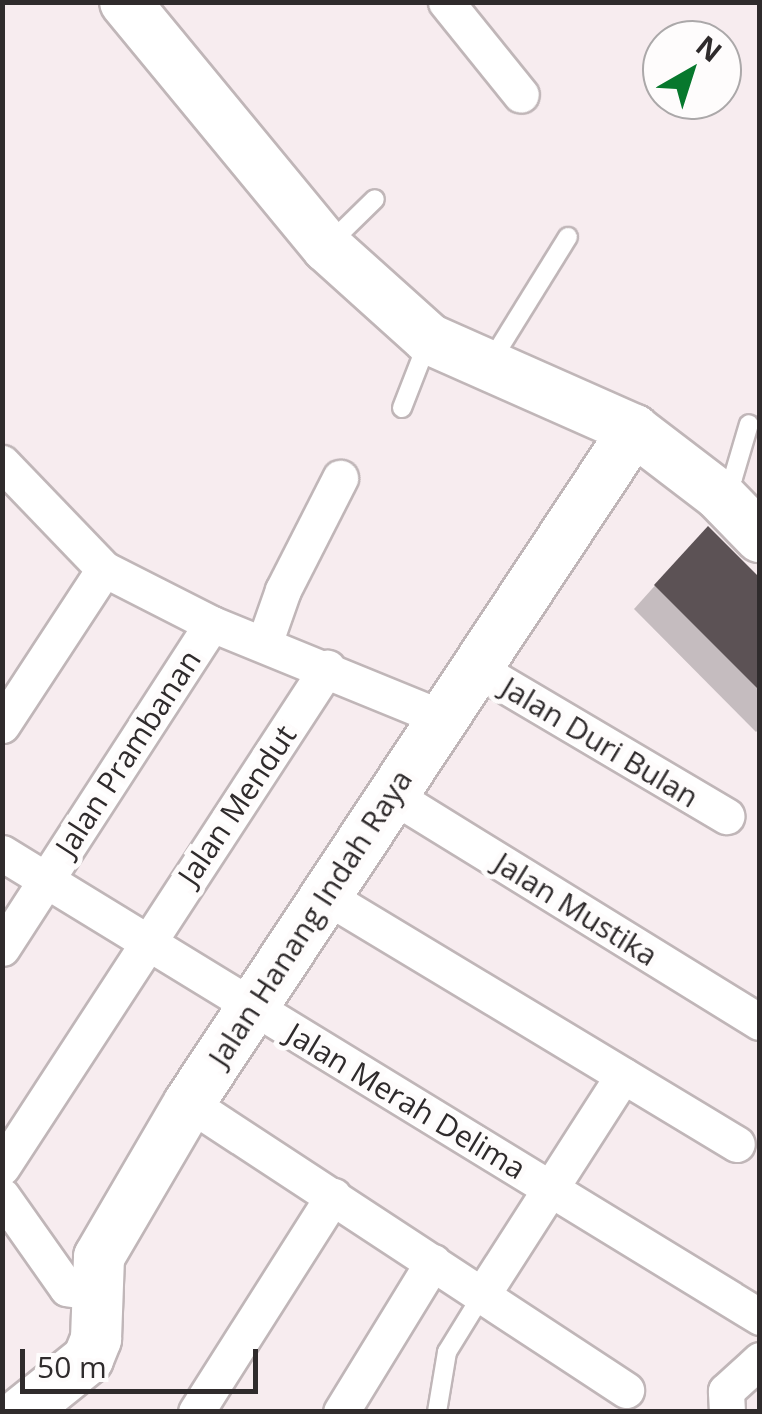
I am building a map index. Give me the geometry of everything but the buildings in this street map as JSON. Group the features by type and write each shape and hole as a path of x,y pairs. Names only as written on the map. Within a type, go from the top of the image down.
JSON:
{"street":[{"path":"125,2 327,246 429,339 613,420 719,495 760,537"},
{"path":"446,2 521,95"},
{"name":"Jalan Hanang Indah Raya","path":"22,1412 88,1360 96,1339 99,1257 249,1008 476,668 613,420"},
{"path":"5,473 104,569 212,624 440,717"},
{"path":"264,644 283,590 340,478"},
{"path":"2,725 104,569"},
{"name":"Jalan Prambanan","path":"2,948 212,624"},
{"name":"Jalan Mendut","path":"2,1167 327,668"},
{"name":"Jalan Duri Bulan","path":"476,668 726,816"},
{"name":"Jalan Mustika","path":"392,796 760,1022"},
{"name":"Jalan Merah Delima","path":"2,853 249,1008 760,1317"},
{"path":"324,895 738,1144"},
{"path":"482,1295 623,1074"},
{"path":"189,1103 626,1390"},
{"path":"2,1196 68,1288 78,1290 99,1279"},
{"path":"196,1412 333,1196"},
{"path":"341,1412 433,1262"},
{"path":"727,1412 726,1391 760,1360"}],"lane":[{"path":"327,246 375,199"},
{"path":"488,366 568,236"},
{"path":"402,408 429,339"},
{"path":"719,495 733,478 749,424"},
{"path":"437,1412 448,1352 482,1295"}]}
